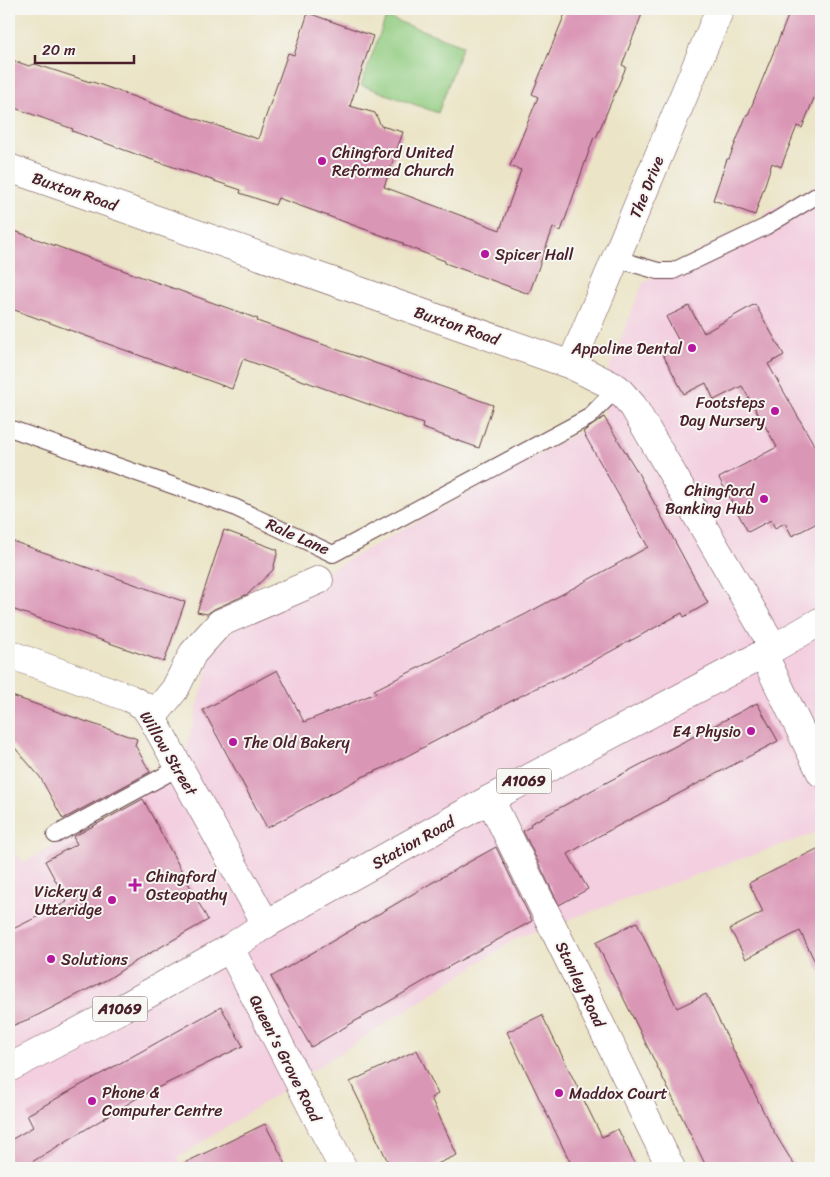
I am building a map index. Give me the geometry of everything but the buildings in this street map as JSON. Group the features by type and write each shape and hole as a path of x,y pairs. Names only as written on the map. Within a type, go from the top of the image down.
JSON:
{"street":[{"name":"The Drive","path":"571,365 617,259 720,9"},
{"name":"Buxton Road","path":"9,168 571,365 617,388 633,406 769,651 821,773"},
{"path":"152,718 175,689 193,653 220,623 319,580"},
{"name":"Station Road","path":"9,1068 121,1009 230,948 266,924 490,799 769,651 821,621"},
{"name":"Willow Street","path":"9,654 129,698 144,706 180,767 266,924"},
{"name":"Stanley Road","path":"490,799 671,1168"},
{"name":"Queen's Grove Road","path":"230,948 343,1168"}],"lane":[{"path":"617,259 658,271 673,271 765,227 821,193"},
{"name":"Rale Lane","path":"9,428 234,507 333,554 589,417 617,388"},
{"path":"55,835 180,767"}],"shaded area":[{"path":"821,182 821,831 519,937 178,1158 183,1168 9,1168 9,845 24,863 180,769 213,652 243,618 604,418 608,371 643,283 749,223 761,224 765,214"}],"green space":[{"path":"386,17 463,45 438,113 361,85"}],"place":[{"name":"Chingford United Reformed Church","path":"322,161"},
{"name":"Spicer Hall","path":"485,254"},
{"name":"Appoline Dental","path":"692,348"},
{"name":"Footsteps Day Nursery","path":"775,411"},
{"name":"Chingford Banking Hub","path":"764,499"},
{"name":"E4 Physio","path":"751,731"},
{"name":"The Old Bakery","path":"233,742"},
{"name":"Chingford Osteopathy","path":"135,885"},
{"name":"Vickery & Utteridge","path":"112,900"},
{"name":"Solutions","path":"51,959"},
{"name":"Maddox Court","path":"559,1093"},
{"name":"Phone & Computer Centre","path":"92,1101"}]}
